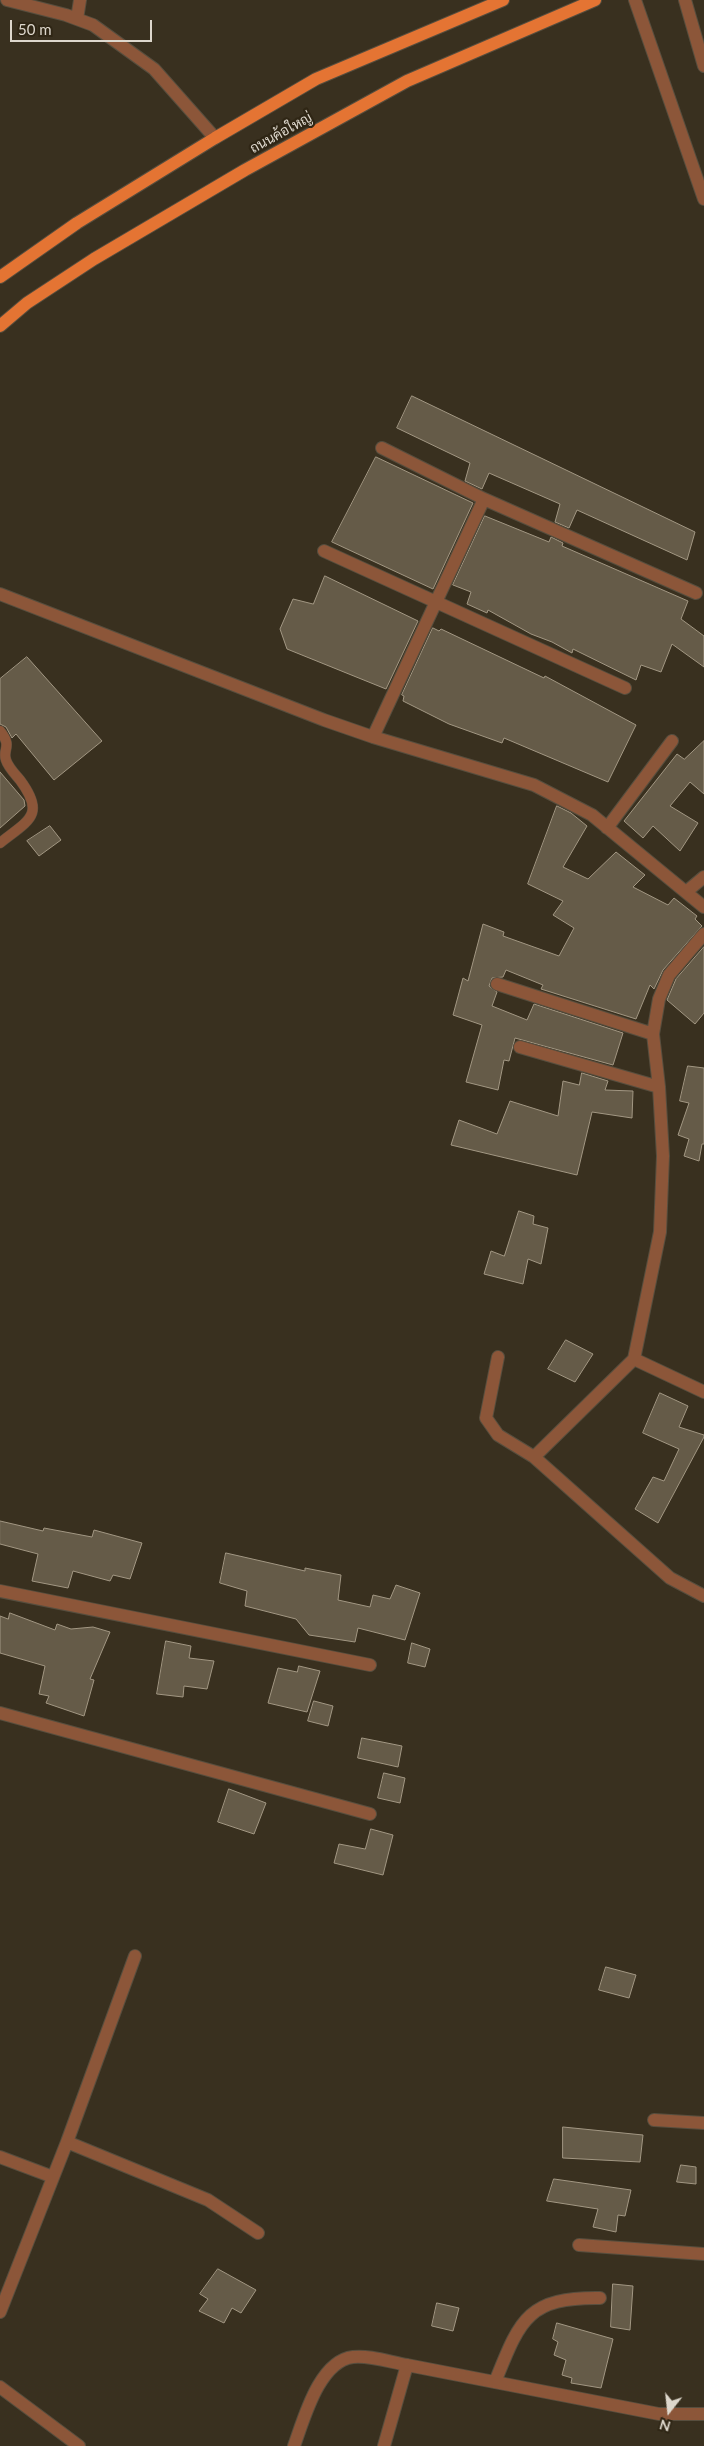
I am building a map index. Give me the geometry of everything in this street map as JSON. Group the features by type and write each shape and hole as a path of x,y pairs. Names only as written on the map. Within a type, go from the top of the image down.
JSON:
{"main road":[{"name":"ถนนค้อใหญ่","path":"0,277 77,223 214,138 316,79 503,0"},
{"name":"ถนนค้อใหญ่","path":"0,326 27,303 94,259 245,170 399,86 595,0"}],"street":[{"path":"7,0 93,25 154,69 214,138"},
{"path":"77,19 80,0"},
{"path":"635,0 704,199"},
{"path":"685,0 704,66"},
{"path":"382,448 484,499 700,595"},
{"path":"373,737 484,499"},
{"path":"324,551 625,688"},
{"path":"0,594 373,737 534,785 592,815 704,907"},
{"path":"608,828 672,741"},
{"path":"686,892 704,877"},
{"path":"534,1457 634,1359 660,1232 663,1156 659,1087 653,1034 658,999 669,975 704,934"},
{"path":"497,984 653,1034"},
{"path":"520,1047 659,1087"},
{"path":"498,1357 486,1418 498,1435 534,1457 670,1578 704,1596"},
{"path":"634,1359 704,1392"},
{"path":"0,1591 370,1665"},
{"path":"0,1713 370,1814"},
{"path":"0,2312 67,2142 135,1956"},
{"path":"654,2120 704,2123"},
{"path":"67,2142 208,2200 258,2233"},
{"path":"0,2157 53,2177"},
{"path":"579,2244 704,2254"},
{"path":"495,2382 525,2320 539,2308 551,2302 574,2298 600,2298"},
{"path":"294,2446 319,2384 330,2370 344,2360 354,2357 407,2365 659,2414 704,2414"},
{"path":"384,2446 407,2365"},
{"path":"0,2387 79,2446"}],"lane":[{"path":"0,732 7,742 6,761 31,795 34,803 33,813 28,820 0,843"}],"building":[{"path":"412,396 695,532 687,560 577,510 569,528 555,522 560,504 489,473 482,489 465,481 470,463 397,428"},
{"path":"376,457 473,503 433,589 332,542"},
{"path":"485,516 549,542 551,537 563,543 562,546 688,601 681,619 704,636 704,667 672,644 661,672 641,665 636,680 573,649 572,653 552,642 531,634 488,610 487,613 467,604 471,592 453,585"},
{"path":"325,576 418,621 386,689 287,649 280,629 293,599 313,604"},
{"path":"433,628 439,631 441,629 544,678 545,676 636,725 608,782 504,738 502,743 449,724 403,701 404,696 402,695"},
{"path":"27,657 102,741 54,780 16,734 12,738 6,727 0,724 0,679"},
{"path":"704,741 704,794 690,782 670,806 698,823 680,851 653,826 643,838 624,821 677,754 684,759"},
{"path":"0,772 24,800 25,806 0,828"},
{"path":"557,806 571,813 587,826 563,867 588,879 616,852 645,875 633,887 668,905 674,898 697,916 695,919 702,926 663,970 654,989 650,985 636,1019 541,989 543,985 506,970 503,977 492,978 489,986 497,992 492,1006 527,1020 534,1004 623,1033 613,1065 515,1038 509,1061 504,1060 498,1090 466,1082 482,1025 453,1015 463,978 468,981 483,924 504,932 503,936 559,956 574,928 553,915 563,901 528,884"},
{"path":"50,826 61,840 39,856 27,841"},
{"path":"704,947 704,1013 695,1024 667,1000 676,979"},
{"path":"688,1066 704,1068 704,1144 702,1144 699,1161 684,1156 689,1139 678,1135 689,1103 680,1101"},
{"path":"582,1073 608,1081 605,1090 633,1091 632,1118 592,1112 577,1175 451,1145 459,1120 497,1134 510,1101 558,1116 563,1081 579,1085"},
{"path":"519,1211 534,1216 533,1224 548,1228 541,1264 528,1259 523,1284 484,1274 491,1251 504,1256"},
{"path":"566,1340 593,1354 575,1382 548,1369"},
{"path":"660,1393 688,1406 679,1427 704,1435 704,1437 658,1523 635,1509 653,1477 664,1481 679,1449 643,1433"},
{"path":"0,1521 43,1531 44,1528 92,1537 94,1530 142,1543 130,1579 113,1575 110,1581 73,1571 68,1588 32,1581 38,1554 0,1544"},
{"path":"226,1553 305,1571 305,1568 341,1575 338,1600 370,1607 373,1595 390,1599 396,1585 420,1593 405,1640 358,1628 355,1642 309,1635 296,1619 245,1606 247,1591 220,1583"},
{"path":"10,1613 55,1630 57,1624 71,1629 93,1627 110,1632 90,1679 94,1680 84,1716 46,1703 49,1696 39,1694 45,1666 0,1653 0,1616 8,1619"},
{"path":"166,1641 191,1646 189,1658 214,1661 207,1689 184,1686 183,1697 157,1694"},
{"path":"412,1643 430,1649 425,1667 408,1663"},
{"path":"299,1666 320,1671 307,1712 268,1703 278,1668 297,1672"},
{"path":"314,1701 333,1706 328,1726 308,1721"},
{"path":"362,1738 402,1746 398,1767 358,1758"},
{"path":"384,1773 405,1778 400,1803 378,1798"},
{"path":"229,1789 266,1803 254,1834 218,1822"},
{"path":"371,1829 393,1835 383,1875 334,1863 339,1844 365,1849"},
{"path":"606,1967 636,1975 629,1998 599,1990"},
{"path":"563,2127 643,2135 640,2162 563,2158"},
{"path":"681,2165 696,2167 696,2184 677,2182"},
{"path":"554,2179 631,2190 625,2216 618,2215 616,2232 593,2227 598,2209 547,2201"},
{"path":"218,2269 256,2290 241,2313 232,2308 224,2323 199,2311 208,2299 200,2294"},
{"path":"613,2284 633,2286 630,2330 611,2327"},
{"path":"437,2303 459,2308 453,2331 432,2326"},
{"path":"557,2323 613,2339 601,2388 571,2383 572,2378 562,2375 566,2360 554,2355 558,2342 553,2339"}]}
